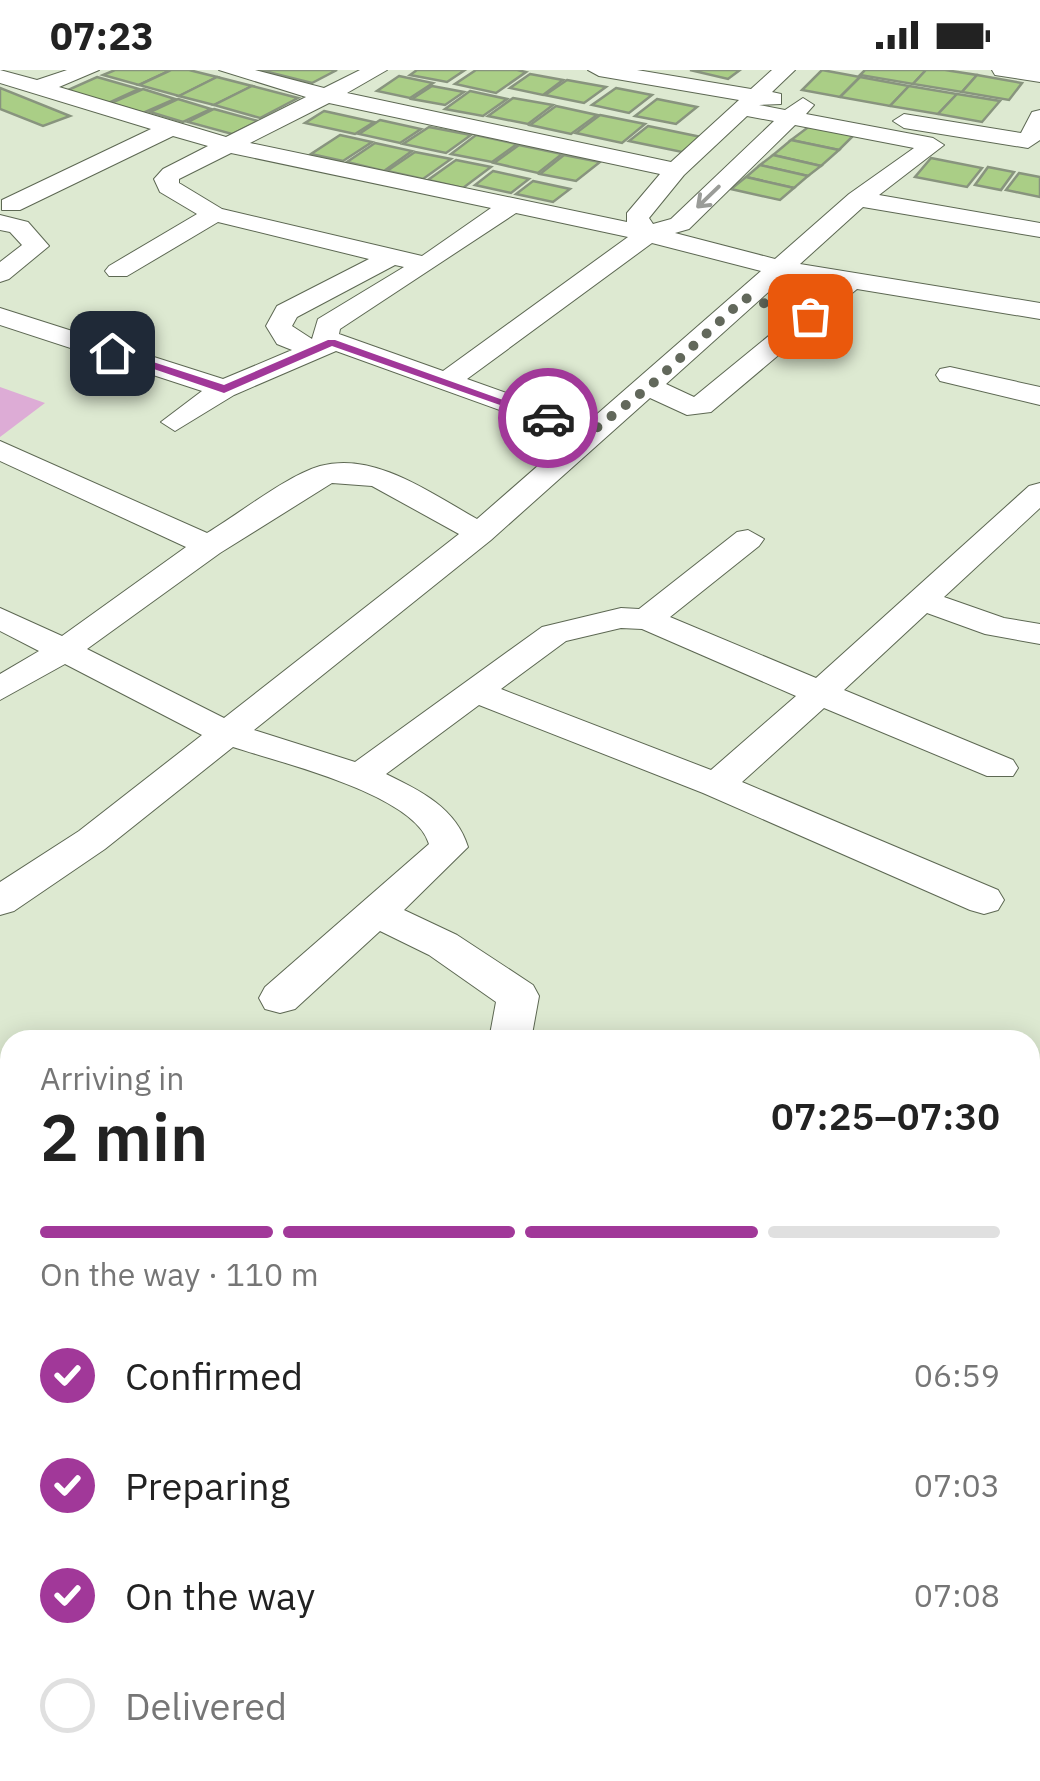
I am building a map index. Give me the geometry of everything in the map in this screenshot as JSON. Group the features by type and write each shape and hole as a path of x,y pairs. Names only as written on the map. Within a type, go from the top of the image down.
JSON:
{"street":[{"path":"35,88 88,70"},
{"path":"230,70 329,96 676,170"},
{"path":"376,70 166,180 168,187 214,214 426,265"},
{"path":"599,70 1028,155"},
{"path":"648,234 636,218 676,170 784,70"},
{"path":"1003,70 1040,76"},
{"path":"0,76 227,145 648,234 783,269 1040,311"},
{"path":"797,111 934,145 1028,155"},
{"path":"445,382 648,234 680,224 797,111"},
{"path":"1028,155 1040,117"},
{"path":"0,274 36,246 6,213 172,128"},
{"path":"0,901 92,840 480,533 858,199 934,145"},
{"path":"700,147 751,155"},
{"path":"858,199 1040,230"},
{"path":"323,346 327,325 426,265 509,207"},
{"path":"118,271 214,214"},
{"path":"392,257 286,312 279,326 288,338 445,382 590,433"},
{"path":"650,386 687,406 701,406 852,279"},
{"path":"745,298 810,316"},
{"path":"0,316 224,389"},
{"path":"175,422 224,389 323,346"},
{"path":"950,375 1040,396"},
{"path":"0,450 209,546"},
{"path":"0,690 64,650 209,546 326,474 360,474 383,480 480,533"},
{"path":"716,785 1040,492"},
{"path":"647,619 748,539"},
{"path":"922,600 997,628 1040,634"},
{"path":"0,618 224,732 360,776 411,803 448,835 448,847 280,998"},
{"path":"360,776 554,634 621,618 647,619 1000,768"},
{"path":"478,692 716,785 984,900"},
{"path":"376,914 443,945 518,996 512,1030"}],"shaded area":[{"path":"0,387 45,403 0,437"}],"building":[{"path":"115,70 171,70 139,85 103,75"},
{"path":"171,70 217,77 179,96 139,85"},
{"path":"260,70 337,70 312,83"},
{"path":"417,70 465,70 447,82 410,75"},
{"path":"476,70 526,72 496,93 455,84"},
{"path":"690,70 740,70 728,79"},
{"path":"822,70 860,77 840,97 802,90"},
{"path":"865,70 926,70 913,84 860,75"},
{"path":"926,70 977,75 962,92 913,84"},
{"path":"530,74 563,80 543,95 510,88"},
{"path":"977,75 1022,83 1009,100 962,92"},
{"path":"399,76 433,83 410,98 377,91"},
{"path":"97,77 139,89 102,106 59,94"},
{"path":"217,77 252,86 214,105 179,96"},
{"path":"860,77 909,86 890,106 840,97"},
{"path":"567,80 606,87 584,103 545,95"},
{"path":"252,86 298,98 260,118 214,105"},
{"path":"432,86 464,92 445,105 412,99"},
{"path":"909,86 957,94 938,114 890,106"},
{"path":"0,88 70,116 43,126 0,109"},
{"path":"616,88 652,95 629,113 592,105"},
{"path":"143,89 175,99 143,113 111,103"},
{"path":"470,91 507,99 483,116 445,109"},
{"path":"957,94 1000,101 982,122 938,114"},
{"path":"513,98 553,105 528,124 488,116"},
{"path":"178,99 211,109 183,122 150,112"},
{"path":"657,99 697,107 676,124 635,116"},
{"path":"556,106 597,115 571,134 530,125"},
{"path":"214,109 258,121 232,134 188,122"},
{"path":"324,111 374,122 355,134 305,123"},
{"path":"600,115 645,124 622,143 576,133"},
{"path":"380,120 421,129 400,143 359,134"},
{"path":"815,122 858,131 839,150 791,140"},
{"path":"648,126 701,137 682,152 629,141"},
{"path":"429,127 471,135 446,153 403,144"},
{"path":"340,135 372,142 343,161 311,154"},
{"path":"476,135 517,144 492,162 451,154"},
{"path":"791,140 839,150 821,166 773,155"},
{"path":"375,143 412,151 384,171 347,162"},
{"path":"519,145 562,154 538,173 494,163"},
{"path":"415,152 451,159 423,179 387,171"},
{"path":"564,155 600,162 576,181 540,174"},
{"path":"773,155 821,166 808,176 760,165"},
{"path":"931,158 982,168 967,187 915,177"},
{"path":"456,160 491,167 463,188 428,180"},
{"path":"760,165 808,176 794,188 746,177"},
{"path":"988,167 1014,172 1001,190 975,185"},
{"path":"493,171 529,179 511,193 475,185"},
{"path":"1019,173 1040,177 1040,197 1006,190"},
{"path":"746,177 794,188 780,200 731,189"},
{"path":"533,181 570,189 553,202 516,194"}],"way so far":[{"path":"548,418 590,433 650,386 745,298 810,316"}],"route":[{"path":"112,353 224,389 332,342 548,418"}]}
